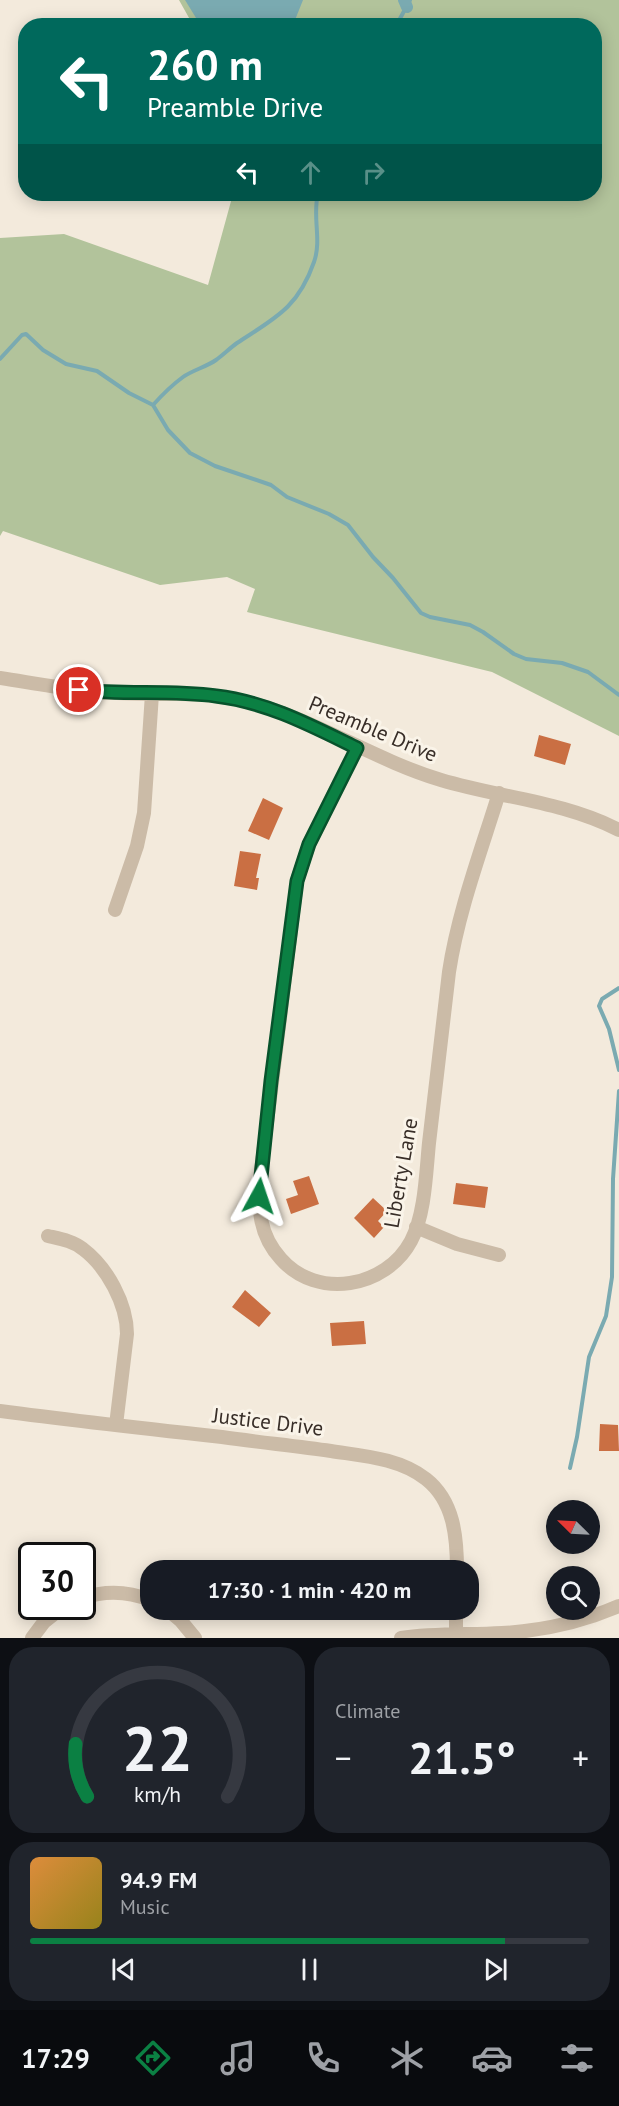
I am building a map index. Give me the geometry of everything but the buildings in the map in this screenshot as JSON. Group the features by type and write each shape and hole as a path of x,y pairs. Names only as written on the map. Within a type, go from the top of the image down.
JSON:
{"street":[{"name":"Preamble Drive","path":"0,678 98,692 217,696 258,705 295,718 357,748 427,776 561,807 619,830"},
{"path":"115,910 137,846 144,813 153,694"},
{"name":"Liberty Lane","path":"357,748 309,844 297,881 260,1179 259,1214 263,1231 281,1260 295,1272 310,1280 327,1284 345,1284 378,1275 404,1254 416,1227 427,1165 456,931 499,793"},
{"path":"416,1227 457,1244 499,1255"},
{"path":"48,1236 72,1242 84,1250 110,1281 123,1305 127,1319 127,1334 116,1425"},
{"name":"Justice Drive","path":"0,1411 362,1456 398,1464 413,1470 427,1480 447,1506 456,1536 457,1560"},
{"path":"96,1594 117,1592 140,1596"},
{"path":"400,1638 502,1633 546,1628 589,1617 619,1606"},
{"path":"32,1638 46,1620"},
{"path":"180,1620 195,1638"},
{"path":"456,1620 456,1634"}],"green space":[{"path":"179,0 619,0 619,736 492,672 247,612 255,589 227,577 160,585 3,531 0,536 0,238 64,234 208,285 231,201 602,201 602,18 189,18"}],"water":[{"path":"185,0 303,0 296,18 196,18"}],"waterway":[{"path":"404,0 407,7"},
{"path":"400,18 410,0"},
{"path":"153,405 183,377 216,360 274,319 293,301 308,278 316,254 316,201"},
{"path":"0,359 22,335 26,334 43,350 66,364 97,371 129,393 153,405 168,430 190,453 215,466 271,485 287,497 329,514 348,525 421,613 470,625 514,654 526,659 562,663 588,672 619,695"},
{"path":"619,988 602,999 599,1006 609,1029 619,1070"},
{"path":"570,1468 589,1357 606,1316 612,1277 613,1179 619,1091"}],"route":[{"path":"79,690 196,694 237,699 277,711 357,748 309,844 297,881 271,1081 259,1196"}]}
